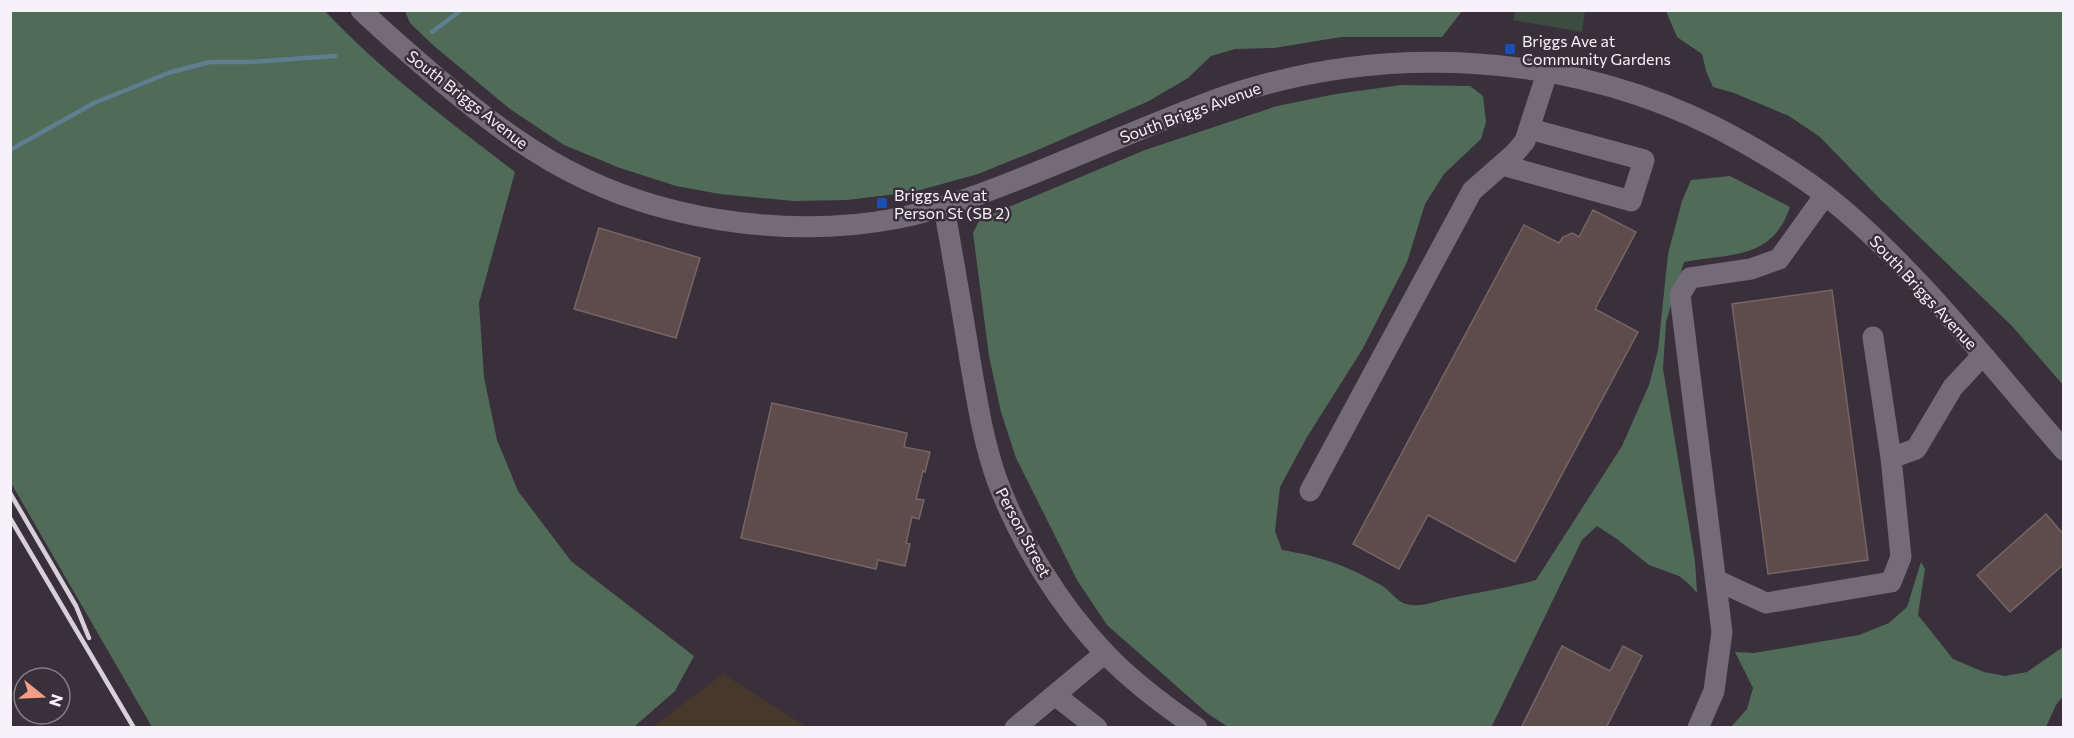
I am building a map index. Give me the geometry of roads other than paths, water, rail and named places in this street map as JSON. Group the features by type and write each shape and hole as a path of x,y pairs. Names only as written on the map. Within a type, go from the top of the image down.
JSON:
{"street":[{"name":"South Briggs Avenue","path":"361,10 437,77 511,137 586,180 676,210 721,220 791,227 858,224 898,218 944,207 1226,96 1306,75 1353,66 1437,62 1478,63 1547,73 1608,86 1654,101 1708,124 1743,142 1825,195 1903,265 2064,450"},
{"path":"1310,491 1472,191 1514,154 1525,141 1547,73"},
{"path":"1502,165 1631,201 1644,160 1530,129"},
{"path":"1698,728 1714,691 1722,632 1680,295 1690,278 1751,269 1779,258 1825,195"},
{"name":"Person Street","path":"944,207 981,422 996,478 1022,535 1050,582 1105,653 1144,688 1197,728"},
{"path":"1716,580 1766,603 1891,582 1901,556 1892,458 1873,337"},
{"path":"1892,458 1916,449 1953,387 1982,356"},
{"path":"1015,728 1105,653"},
{"path":"1055,696 1097,728"}],"waterway":[{"path":"432,32 461,10"},
{"path":"10,150 94,103 171,72 210,62 250,62 335,56"}],"railway":[{"path":"10,493 76,606 89,638"},
{"path":"10,518 134,728"}],"place":[{"name":"Briggs Ave at Community Gardens","path":"1510,49"},
{"name":"Briggs Ave at Person St (SB 2)","path":"882,203"}]}
